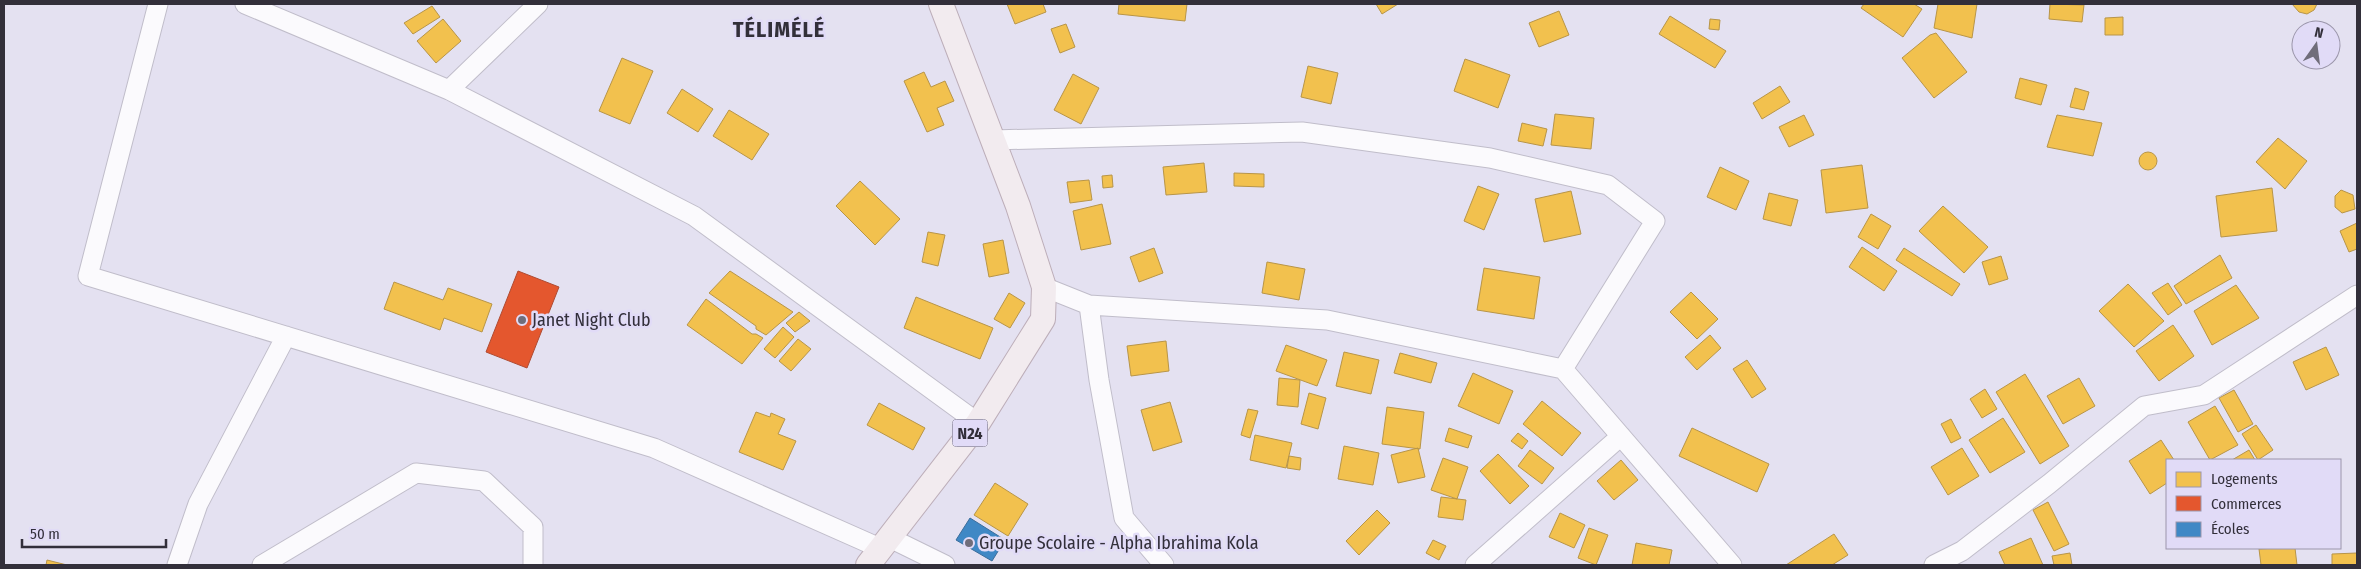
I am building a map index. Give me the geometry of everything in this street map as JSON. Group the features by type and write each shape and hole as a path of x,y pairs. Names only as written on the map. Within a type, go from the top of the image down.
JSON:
{"main road":[{"name":"N24","path":"880,551 978,423 1043,319 1044,287 1018,206 941,4"}],"street":[{"path":"158,4 88,276 654,448 880,551 945,565"},
{"path":"245,4 449,90 694,216 978,423"},
{"path":"449,90 538,4"},
{"path":"993,140 1302,132 1490,158 1608,185 1655,221 1563,369"},
{"path":"1044,287 1089,306 1327,320 1563,369 1732,565"},
{"path":"1934,565 1962,551 2049,484 2144,406 2204,395 2357,295"},
{"path":"1089,306 1099,380 1124,518 1164,565"},
{"path":"177,565 198,504 286,336"},
{"path":"1475,565 1621,436"},
{"path":"262,565 416,473 484,480 533,526 534,565"}],"building: Logements":[{"path":"1007,4 1043,4 1046,12 1015,24"},
{"path":"1119,4 1187,4 1185,21 1118,14"},
{"path":"1376,4 1398,4 1382,14"},
{"path":"1864,4 1914,4 1922,9 1903,37 1861,8"},
{"path":"1938,4 1977,4 1972,38 1934,28"},
{"path":"2050,4 2084,5 2082,22 2049,19"},
{"path":"2292,4 2317,4 2314,10 2307,14 2299,12"},
{"path":"432,6 440,17 413,34 404,23"},
{"path":"1559,11 1569,35 1539,47 1529,23"},
{"path":"1670,16 1726,51 1715,68 1659,34"},
{"path":"2123,17 2123,35 2105,35 2105,18"},
{"path":"443,19 461,41 436,63 417,41"},
{"path":"1710,19 1720,20 1719,30 1709,29"},
{"path":"1066,24 1075,47 1060,53 1051,29"},
{"path":"1936,33 1967,72 1934,98 1902,58 1930,35"},
{"path":"622,58 653,71 630,124 599,111"},
{"path":"1465,59 1510,75 1498,108 1454,91"},
{"path":"1308,66 1338,73 1331,104 1301,97"},
{"path":"924,72 931,87 945,81 954,101 937,108 944,125 927,132 904,81"},
{"path":"1073,74 1099,88 1081,124 1054,110"},
{"path":"2020,78 2047,85 2041,105 2015,98"},
{"path":"1780,86 1790,102 1762,119 1753,103"},
{"path":"2075,88 2089,92 2084,110 2070,107"},
{"path":"682,89 713,109 698,132 667,113"},
{"path":"729,110 769,134 752,160 713,136"},
{"path":"1555,114 1594,118 1591,149 1551,145"},
{"path":"1804,115 1814,135 1789,147 1779,127"},
{"path":"2057,115 2102,123 2093,156 2047,147"},
{"path":"1522,123 1547,129 1543,146 1518,141"},
{"path":"2278,138 2307,161 2285,189 2256,162"},
{"path":"2148,152 2154,155 2157,161 2154,167 2148,170 2142,167 2139,161 2142,155"},
{"path":"1204,163 1207,192 1166,195 1163,167"},
{"path":"1862,165 1868,208 1826,213 1821,170"},
{"path":"1720,167 1749,181 1736,210 1707,197"},
{"path":"1234,173 1264,174 1264,187 1234,186"},
{"path":"1112,175 1113,187 1103,188 1102,176"},
{"path":"1089,180 1092,200 1070,203 1067,182"},
{"path":"860,181 900,219 875,245 836,206"},
{"path":"1478,186 1499,194 1484,230 1464,221"},
{"path":"2272,188 2277,231 2221,237 2216,196"},
{"path":"2341,190 2353,195 2355,209 2342,213 2335,207 2335,196"},
{"path":"1571,191 1581,234 1544,242 1535,199"},
{"path":"1769,193 1798,200 1791,226 1763,219"},
{"path":"1102,204 1111,244 1081,250 1073,211"},
{"path":"1943,206 1988,247 1964,273 1919,231"},
{"path":"1871,214 1891,226 1878,249 1858,237"},
{"path":"2357,223 2357,249 2349,252 2340,231"},
{"path":"928,232 945,235 938,266 922,262"},
{"path":"1003,240 1009,273 989,277 983,244"},
{"path":"1862,247 1897,271 1884,291 1849,267"},
{"path":"1154,248 1163,273 1139,282 1130,257"},
{"path":"1904,248 1960,284 1952,296 1896,260"},
{"path":"2220,255 2232,278 2186,304 2174,286"},
{"path":"2001,256 2008,279 1989,285 1982,262"},
{"path":"1267,262 1305,269 1299,300 1262,293"},
{"path":"1484,268 1540,277 1534,319 1477,310"},
{"path":"730,271 793,312 766,335 756,329 756,326 709,293"},
{"path":"394,282 443,300 448,288 492,304 482,332 444,318 440,330 384,309"},
{"path":"2168,283 2182,305 2168,315 2152,293"},
{"path":"2128,284 2164,321 2134,347 2099,311"},
{"path":"2236,285 2259,318 2212,345 2194,311"},
{"path":"1691,292 1718,319 1697,339 1670,312"},
{"path":"1009,293 1025,303 1010,328 994,319"},
{"path":"916,297 993,328 980,359 904,328"},
{"path":"706,299 752,334 763,338 742,364 687,325"},
{"path":"799,312 810,321 795,332 786,323"},
{"path":"2173,325 2194,356 2159,381 2136,351"},
{"path":"783,327 794,337 775,358 764,349"},
{"path":"1710,335 1721,348 1697,370 1685,357"},
{"path":"798,339 811,349 791,371 779,361"},
{"path":"1166,341 1169,371 1131,376 1127,346"},
{"path":"1286,345 1327,360 1317,386 1276,371"},
{"path":"2326,347 2339,375 2306,390 2293,362"},
{"path":"1344,352 1379,360 1371,394 1336,386"},
{"path":"1400,353 1437,363 1431,383 1394,373"},
{"path":"1747,360 1766,389 1752,398 1733,369"},
{"path":"1473,373 1513,391 1499,424 1458,406"},
{"path":"2025,374 2069,446 2040,464 1996,392"},
{"path":"1279,378 1300,380 1298,407 1277,405"},
{"path":"2079,378 2095,406 2063,424 2047,396"},
{"path":"1985,389 1997,409 1982,418 1970,399"},
{"path":"2234,390 2253,424 2238,432 2219,398"},
{"path":"1309,393 1326,398 1318,429 1301,424"},
{"path":"1542,401 1581,433 1562,456 1523,424"},
{"path":"1170,402 1182,442 1153,451 1141,410"},
{"path":"879,403 925,428 913,450 867,425"},
{"path":"2215,406 2238,445 2209,459 2188,422"},
{"path":"1387,407 1424,412 1420,449 1382,444"},
{"path":"1248,409 1258,411 1250,438 1241,435"},
{"path":"756,412 770,417 771,413 785,419 778,434 796,441 783,470 739,452"},
{"path":"2003,418 2025,452 1990,473 1969,440"},
{"path":"1951,419 1961,438 1951,443 1941,424"},
{"path":"2256,425 2273,450 2257,459 2242,434"},
{"path":"1449,428 1472,436 1468,448 1445,441"},
{"path":"1692,428 1769,464 1757,492 1679,456"},
{"path":"1518,433 1528,441 1522,449 1511,441"},
{"path":"1255,435 1292,443 1286,468 1250,460"},
{"path":"2161,440 2173,459 2166,459 2166,484 2150,494 2129,461"},
{"path":"1344,446 1379,453 1373,485 1338,479"},
{"path":"1418,448 1425,477 1398,483 1391,455"},
{"path":"1962,448 1979,476 1948,495 1931,467"},
{"path":"1530,450 1554,468 1542,484 1518,466"},
{"path":"2249,450 2254,459 2234,459"},
{"path":"1498,454 1529,486 1510,504 1480,471"},
{"path":"1289,456 1301,458 1300,470 1287,468"},
{"path":"1443,458 1468,467 1457,499 1431,490"},
{"path":"1621,460 1638,480 1614,500 1597,481"},
{"path":"995,483 1028,504 1008,536 974,515"},
{"path":"1441,497 1466,500 1463,520 1438,517"},
{"path":"2048,502 2069,544 2054,551 2033,510"},
{"path":"1377,510 1390,523 1359,555 1346,541"},
{"path":"1560,513 1585,525 1574,548 1549,537"},
{"path":"1589,528 1608,535 1596,565 1578,558"},
{"path":"1834,534 1848,555 1832,565 1786,565"},
{"path":"2031,538 2043,565 2005,565 1999,552"},
{"path":"1433,540 1446,546 1439,560 1426,553"},
{"path":"1636,543 1672,550 1669,565 1632,565"},
{"path":"2259,549 2295,549 2297,565 2261,565"},
{"path":"2070,553 2072,565 2054,565 2052,556"},
{"path":"2357,553 2357,565 2332,565 2332,554"},
{"path":"47,560 67,565 46,565"}],"building: Commerces":[{"name":"Janet Night Club","path":"518,271 559,287 527,368 486,352"}],"building: Écoles":[{"path":"970,518 1005,540 992,561 956,540"}],"place":[{"name":"Janet Night Club","path":"522,320"},
{"name":"Groupe Scolaire - Alpha Ibrahima Kola","path":"969,543"}],"district":[{"name":"TÉLIMÉLÉ","path":"779,29"}]}
